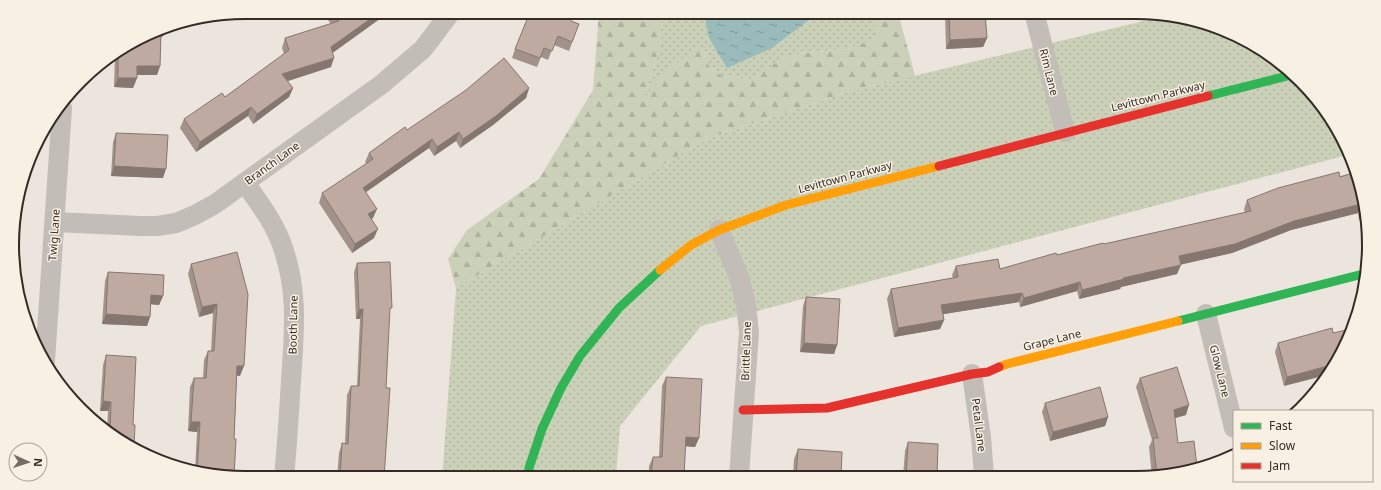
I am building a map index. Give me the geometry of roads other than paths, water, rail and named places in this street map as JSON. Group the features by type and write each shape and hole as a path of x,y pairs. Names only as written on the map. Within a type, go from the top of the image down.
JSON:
{"street":[{"name":"Branch Lane","path":"55,222 157,226 176,223 195,216 245,183 382,84 423,50 446,19"},
{"name":"Rim Lane","path":"1036,19 1065,132"},
{"name":"Levittown Parkway","path":"529,471 542,429 561,388 580,356 619,308 658,272 691,245 719,230 786,205 1286,76"},
{"name":"Twig Lane","path":"46,352 62,113"},
{"name":"Booth Lane","path":"245,183 269,218 282,244 292,278 295,300 294,336 284,471"},
{"name":"Brittle Lane","path":"719,230 739,277 746,305 749,332 739,471"},
{"name":"Grape Lane","path":"743,410 827,408 972,374 988,372 1007,364 1360,275"},
{"name":"Glow Lane","path":"1206,314 1233,424"},
{"name":"Petal Lane","path":"972,374 981,437 984,471"}],"water":[{"path":"705,19 810,19 772,48 727,68 709,38"}]}
